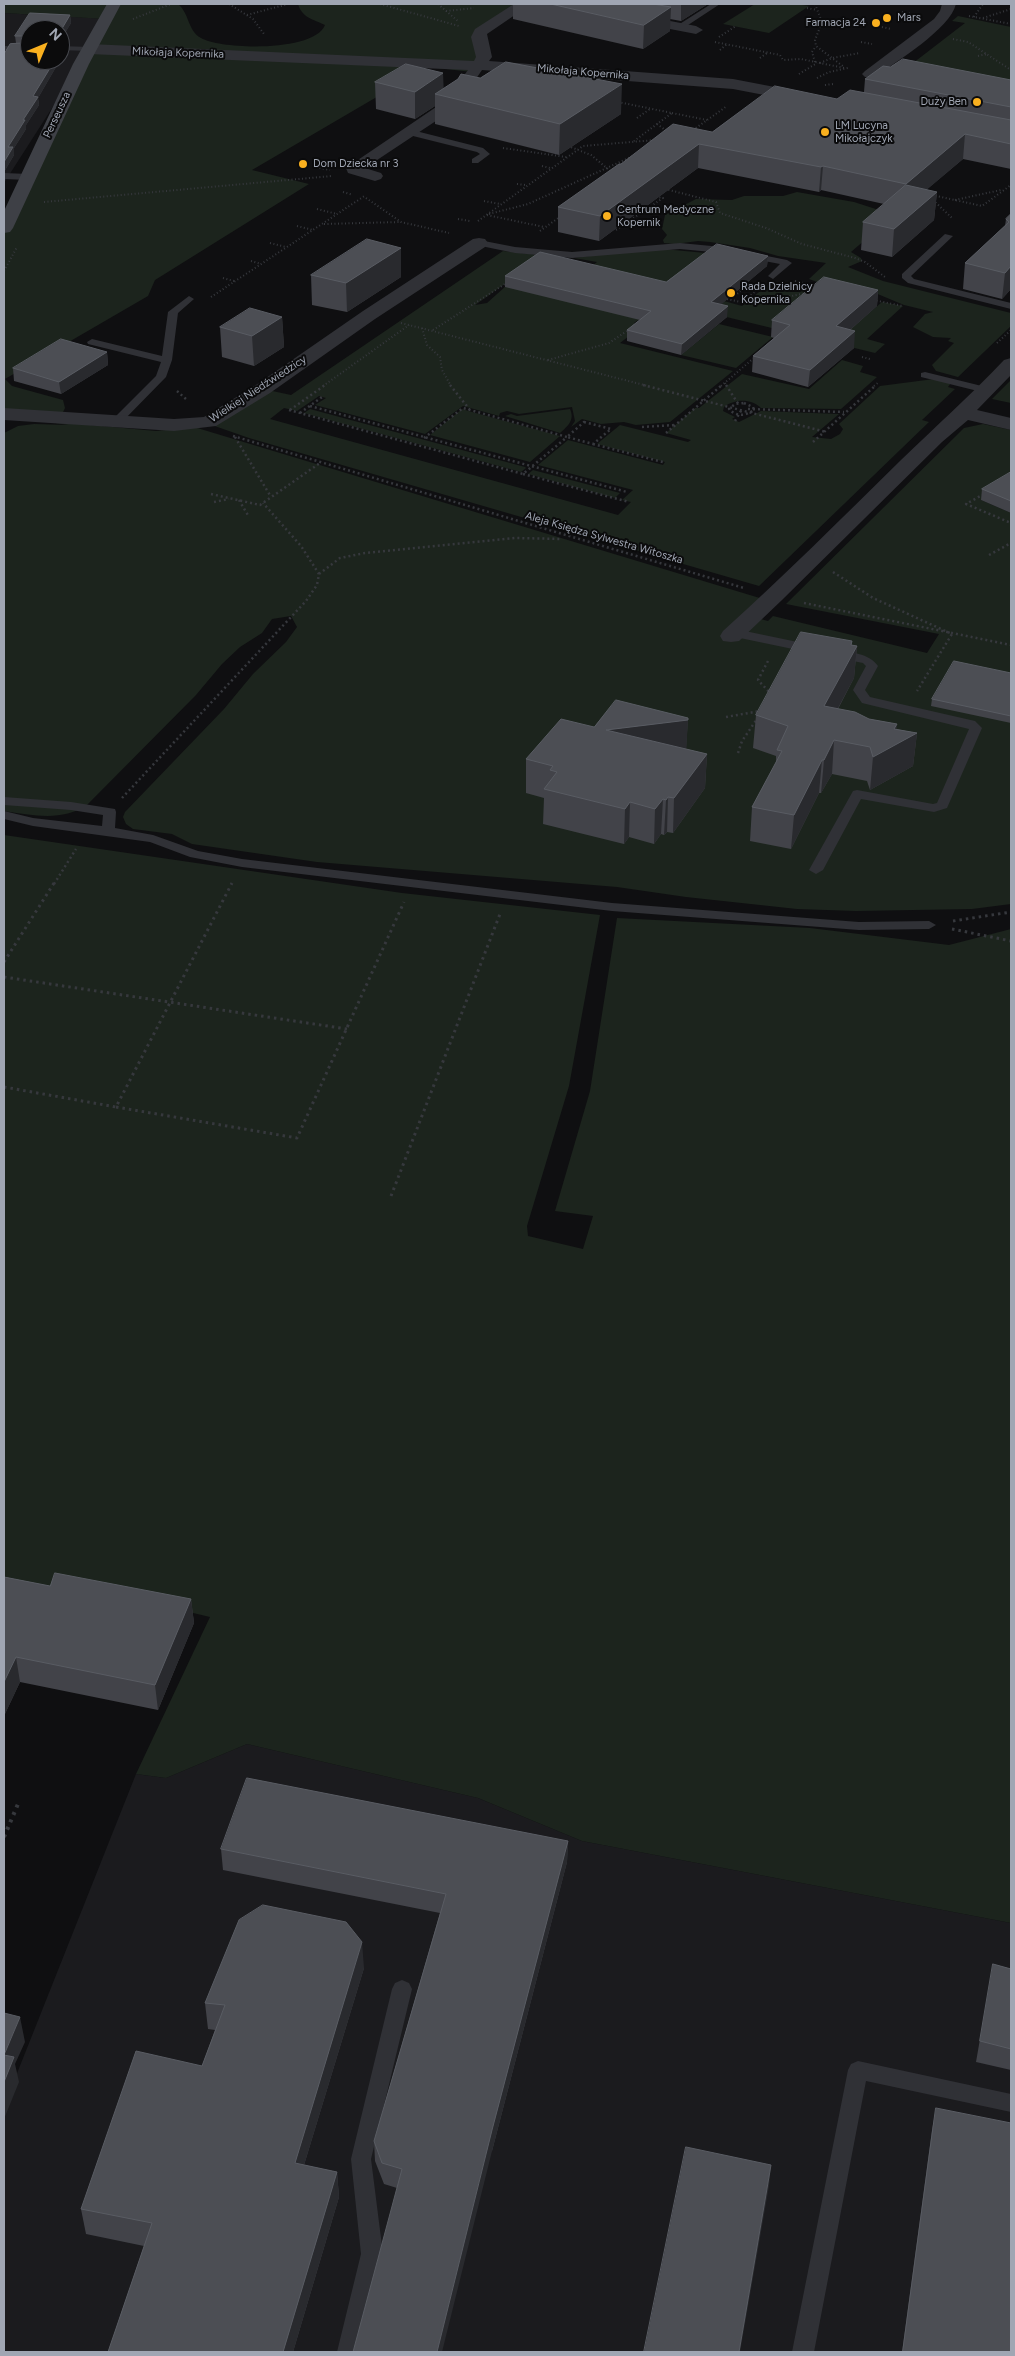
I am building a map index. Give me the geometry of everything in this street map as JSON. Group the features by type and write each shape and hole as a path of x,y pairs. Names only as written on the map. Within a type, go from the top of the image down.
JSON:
{"street":[{"name":"Perseusza","path":"4,228 89,49 114,4"},
{"path":"354,170 451,104 484,57 474,30 524,4"},
{"path":"561,4 578,5 696,30"},
{"path":"870,74 939,22 947,12 949,4"},
{"name":"Mikołaja Kopernika","path":"89,49 480,65 733,84 820,100"},
{"path":"354,170 375,176"},
{"name":"Wielkiej Niedźwiedzicy","path":"4,414 174,425 197,424 213,420 256,394 369,315 475,234"},
{"path":"730,636 775,596 935,438 964,413 1011,364"},
{"path":"964,413 1011,424"}],"lane":[{"path":"679,27 716,4"},
{"path":"4,48 20,48"},
{"path":"70,48 89,49"},
{"path":"408,132 480,150 486,154 475,161"},
{"path":"4,176 28,177"},
{"path":"475,234 515,250 572,255 680,246 787,263 773,276"},
{"path":"948,236 905,276 911,281 1011,306"},
{"path":"116,421 161,378 167,360 173,312 189,299"},
{"path":"92,342 167,360"},
{"path":"925,375 986,390"},
{"path":"730,636 740,634 868,660 872,666 859,690 866,700 971,724 976,728 942,806 934,808 857,794 816,870"},
{"path":"4,801 71,806 110,812 108,831"},
{"path":"4,815 34,822 108,831 153,839 195,854 242,863 412,884 612,907 773,921 859,926 929,925"},
{"path":"348,2352 372,2254 361,2159 402,1989"},
{"path":"803,2352 858,2070 1011,2103"}],"path":[{"path":"128,21 171,4"},
{"path":"229,4 253,19 267,37"},
{"path":"247,15 288,4"},
{"path":"380,4 474,30"},
{"path":"438,4 452,18 474,30"},
{"path":"815,4 822,22 815,40 816,46 812,52 817,62"},
{"path":"983,4 974,17 1011,24"},
{"path":"807,8 818,10"},
{"path":"982,18 1011,9"},
{"path":"736,26 712,41 780,55 783,60 797,59"},
{"path":"955,40 968,42 1011,70"},
{"path":"720,50 727,44"},
{"path":"816,46 847,69"},
{"path":"760,58 768,52"},
{"path":"798,75 817,62 862,53"},
{"path":"978,56 987,54"},
{"path":"613,100 708,120"},
{"path":"686,135 732,103"},
{"path":"637,118 650,108"},
{"path":"633,142 672,113"},
{"path":"657,124 672,134"},
{"path":"475,234 486,215 583,146 658,140"},
{"path":"568,146 595,157 606,169 607,173"},
{"path":"469,147 520,148 567,157"},
{"path":"486,215 528,204 640,152"},
{"path":"542,166 551,168"},
{"path":"613,166 618,170"},
{"path":"316,167 330,170"},
{"path":"39,202 290,180 335,175 354,170"},
{"path":"375,176 365,188 366,197 401,222"},
{"path":"517,184 527,186"},
{"path":"956,221 927,194 982,206 1011,185"},
{"path":"663,189 716,202 720,213 766,228 802,244 855,258 865,262 889,280"},
{"path":"954,200 1004,190"},
{"path":"616,231 631,218 663,198 655,196"},
{"path":"189,299 209,298 366,197"},
{"path":"484,201 501,204"},
{"path":"317,209 338,214"},
{"path":"515,250 568,211"},
{"path":"486,215 545,228"},
{"path":"322,224 401,222 453,234"},
{"path":"297,226 314,230"},
{"path":"270,243 287,247"},
{"path":"251,261 261,264"},
{"path":"224,278 234,281"},
{"path":"803,283 819,287"},
{"path":"742,287 734,293 737,294 744,288 756,291 743,303"},
{"path":"433,330 494,292"},
{"path":"727,299 750,304 812,292"},
{"path":"873,300 903,306"},
{"path":"369,315 754,411 826,432"},
{"path":"409,324 289,410 629,502"},
{"path":"547,360 609,343 632,327"},
{"path":"422,328 427,345 440,357 442,370 448,384 472,412"},
{"path":"666,433 756,357"},
{"path":"862,357 870,359"},
{"path":"813,442 879,382"},
{"path":"725,383 742,409"},
{"path":"300,413 322,397"},
{"path":"730,406 738,403 751,405 754,411"},
{"path":"182,404 191,404"},
{"path":"310,406 627,492 618,500"},
{"path":"730,406 730,411 740,415 754,411 844,412"},
{"path":"424,438 463,408 662,462"},
{"path":"735,421 742,409"},
{"path":"523,474 584,422 611,429 593,444"},
{"name":"Aleja Księdza Sylwestra Witoszka","path":"197,424 321,463 775,596 1011,645"},
{"path":"642,427 675,425"},
{"path":"235,437 271,498"},
{"path":"212,494 260,505 321,463"},
{"path":"988,492 966,504 1011,523"},
{"path":"214,502 232,499"},
{"path":"238,500 249,516"},
{"path":"263,503 301,546 319,574"},
{"path":"110,812 306,600 317,584 319,574 340,558 365,553 515,538 562,539"},
{"path":"989,556 1011,543"},
{"path":"826,568 873,598 952,634 906,709"},
{"path":"770,657 758,680 772,695"},
{"path":"726,717 763,710 742,741 738,753"},
{"path":"4,962 86,828"},
{"path":"116,1107 168,1003 242,863"},
{"path":"4,1088 297,1138 412,884"},
{"path":"391,1196 507,895"},
{"path":"929,925 1011,912"},
{"path":"929,925 1011,941"},
{"path":"4,977 347,1029"},
{"path":"4,1837 18,1804"}],"shaded area":[{"path":"4,4 178,4 185,12 193,31 201,38 228,45 267,46 304,40 318,34 325,25 305,15 298,4 524,4 480,32 484,57 472,72 428,67 252,170 309,184 155,280 148,296 5,379 12,386 63,400 65,408 58,422 156,431 194,427 763,599 746,615 768,621 773,616 927,653 939,634 786,604 964,428 983,424 1011,430 1011,483 981,500 1011,513 1011,904 972,909 856,911 797,909 686,897 617,887 317,862 192,844 172,834 133,829 126,824 123,817 125,812 224,709 253,674 286,642 297,627 291,616 272,619 262,633 240,647 222,664 196,695 87,805 67,814 47,816 4,811 4,433 18,426 34,424 68,425 4,415 4,228 105,19 4,13"},
{"path":"755,4 796,4 809,6 769,33 723,24"},
{"path":"4,13 109,19 4,183"},
{"path":"958,16 1011,27 1011,101 904,70 965,23 952,21"},
{"path":"797,192 854,202 882,211 866,239 851,252 861,258 862,261 848,267 883,281 1011,313 1011,326 958,377 936,371 932,365 954,343 948,341 951,338 933,337 913,327 925,314 933,312 904,305 868,290 828,286 809,279 826,263 778,256 750,248 710,242 664,243 663,240 667,235 662,229 665,215 696,199 732,200 744,196 783,196"},
{"path":"653,248 716,254 657,300 584,273 597,262 574,258"},
{"path":"503,251 539,255 540,259 475,305 487,303 506,286 658,306 634,323 638,329 620,343 733,371 670,422 636,425 624,422 601,424 582,419 571,427 575,421 572,407 519,414 507,411 500,413 499,416 463,406 425,434 315,405 326,398 319,396 297,411 284,408 270,419 618,515 631,502 622,500 633,490 538,465 568,440 663,465 665,462 597,444 620,425 688,442 691,440 666,433 695,408 699,408 742,374 809,389 842,360 863,366 860,372 877,377 841,409 761,408 748,401 733,402 724,407 723,411 735,417 732,419 739,422 761,411 839,414 812,437 831,439 840,434 843,429 839,424 880,386 934,379 951,383 948,387 955,389 922,420 929,422 759,586 249,438 206,423 263,389 291,395"},
{"path":"770,283 820,295 780,330 710,313 724,301 742,306"},
{"path":"882,302 903,306 867,339 885,344 875,353 834,343"},
{"path":"719,324 773,337 736,368 681,355"},
{"path":"1011,380 1011,403 992,399"},
{"path":"310,409 526,468 521,472 304,413"},
{"path":"462,409 560,436 530,462 430,435"},
{"path":"570,409 571,420 560,433 505,416 511,414 517,416"},
{"path":"533,470 620,493 615,498 528,474"},
{"path":"4,835 402,893 600,915 569,1086 527,1226 528,1236 583,1249 593,1216 555,1211 590,1091 617,918 810,928 949,945 1011,929 1011,1923 582,1841 478,1798 247,1744 166,1778 136,1774 210,1617 189,1612 4,1583"},
{"path":"247,1744 478,1798 582,1841 1011,1923 1011,2352 4,2352 4,2106 136,1774 166,1778"}],"building":[{"path":"551,4 653,4 671,7 644,25"},
{"path":"30,13 70,15 67,20 25,20"},
{"path":"20,28 20,36 15,36"},
{"path":"10,44 20,44 20,70 49,70 33,96 38,97 8,147 13,147 4,162 4,54"},
{"path":"903,59 1011,80 1011,107 865,79 883,66 890,67"},
{"path":"506,62 622,84 560,124 435,94 458,79 461,74 480,78"},
{"path":"406,64 443,73 415,92 375,82"},
{"path":"775,86 837,99 850,90 1011,120 1011,144 965,134 906,184 823,166 699,144 600,216 558,207 621,164 673,124 712,132"},
{"path":"906,185 937,192 894,229 863,222"},
{"path":"1011,214 1011,266 1005,273 965,263 1009,222 1006,219"},
{"path":"367,239 401,248 346,283 311,275"},
{"path":"717,244 768,256 711,302 728,306 682,344 627,330 651,311 505,276 540,252 666,282"},
{"path":"824,277 878,290 836,326 855,331 810,370 753,356 790,325 772,320"},
{"path":"250,308 282,317 252,336 220,327"},
{"path":"61,339 107,352 59,382 13,368"},
{"path":"1011,472 1011,501 982,489"},
{"path":"801,632 852,641 851,645 857,646 824,706 855,712 869,719 897,724 894,729 917,733 873,757 870,747 834,740 794,815 752,807 782,751 777,750 788,726 756,715"},
{"path":"954,661 1011,673 1011,716 932,699"},
{"path":"616,700 688,718 688,720 606,730 707,754 674,798 668,797 666,800 663,799 655,809 630,802 625,809 544,789 557,772 550,770 553,766 526,759 561,719 594,727"},
{"path":"55,1573 191,1599 155,1685 16,1657 4,1682 4,1577 50,1586"},
{"path":"247,1778 568,1841 492,2130 437,2352 353,2352 402,2169 382,2163 374,2141 446,1894 221,1849"},
{"path":"263,1905 346,1922 362,1942 295,2163 337,2172 283,2352 108,2352 152,2223 81,2209 136,2051 202,2066 225,2005 205,2003 239,1920"},
{"path":"993,1964 1011,1969 1011,2049 980,2041"},
{"path":"4,2013 20,2017 4,2055"},
{"path":"4,2055 14,2057 4,2082"},
{"path":"936,2108 1011,2123 1011,2352 903,2352"},
{"path":"686,2147 771,2165 739,2352 644,2352"}],"place":[{"name":"Mars","path":"887,18"},
{"name":"Farmacja 24","path":"876,23"},
{"name":"Duży Ben","path":"977,102"},
{"name":"LM Lucyna Mikołajczyk","path":"825,132"},
{"name":"Dom Dziecka nr 3","path":"303,164"},
{"name":"Centrum Medyczne Kopernik","path":"607,216"},
{"name":"Rada Dzielnicy Kopernika","path":"731,293"}]}
